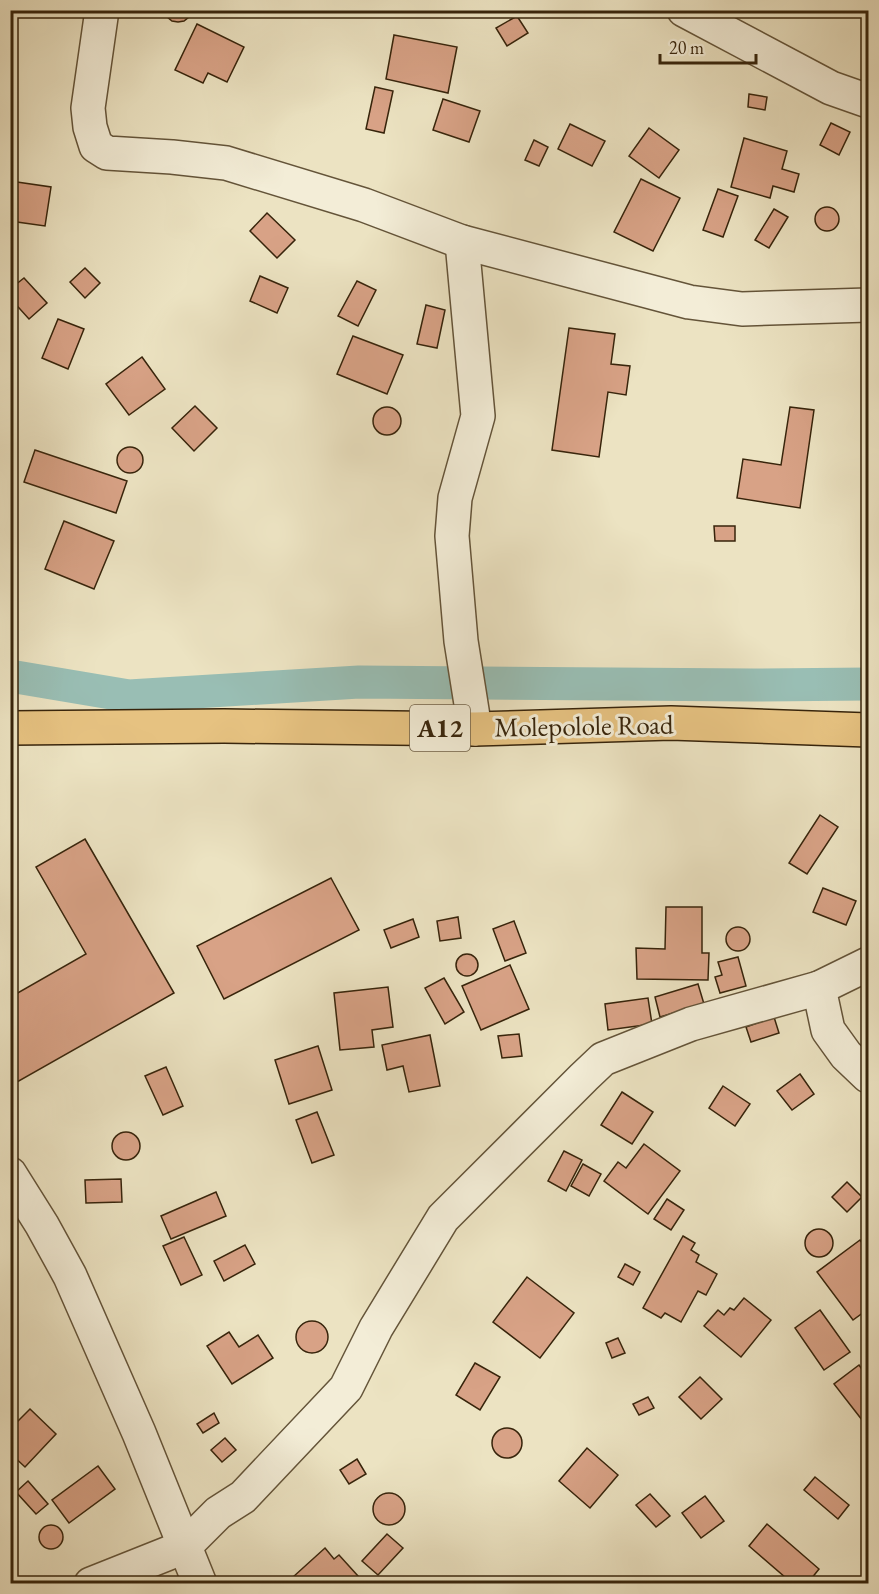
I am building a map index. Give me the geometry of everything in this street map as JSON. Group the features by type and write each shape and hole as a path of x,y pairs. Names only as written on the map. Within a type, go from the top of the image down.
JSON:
{"main road":[{"name":"Molepolole Road","path":"10,728 224,726 474,729 671,723 868,730"}],"street":[{"path":"102,10 88,108 90,127 96,147 107,153 226,163 364,205 462,242 689,302 742,309 868,305"},
{"path":"684,10 831,88 868,101"},
{"path":"462,242 478,417 455,498 452,536 461,641 474,729"},
{"path":"91,1584 184,1547 218,1513 243,1497 346,1388 376,1328 443,1218 603,1059 691,1024 819,988 868,964"},
{"path":"819,988 828,1030 846,1055 868,1076"},
{"path":"10,1174 70,1276 139,1433 200,1584"}],"building":[{"path":"163,10 192,10 189,17 178,22 172,21"},
{"path":"517,16 528,33 507,46 496,28"},
{"path":"197,24 244,47 227,82 208,73 203,83 175,70"},
{"path":"394,35 457,47 448,93 386,79"},
{"path":"375,87 393,91 384,133 366,129"},
{"path":"749,94 767,97 765,110 748,107"},
{"path":"443,99 480,111 469,142 433,130"},
{"path":"831,123 850,132 839,155 820,145"},
{"path":"570,124 605,141 592,166 558,149"},
{"path":"649,128 679,150 659,178 629,156"},
{"path":"744,138 787,151 782,169 799,174 794,192 773,186 770,198 731,187"},
{"path":"534,140 548,147 539,166 525,160"},
{"path":"641,179 680,198 653,251 614,232"},
{"path":"10,181 51,187 45,226 10,221"},
{"path":"718,189 738,196 723,237 703,230"},
{"path":"827,207 836,210 839,219 836,228 827,231 818,228 815,219 818,210"},
{"path":"774,209 788,217 769,248 755,240"},
{"path":"267,213 295,240 277,258 250,231"},
{"path":"85,268 100,283 85,298 70,282"},
{"path":"260,276 288,288 277,313 250,301"},
{"path":"24,278 47,303 29,319 10,298 10,289"},
{"path":"357,281 376,290 358,326 338,316"},
{"path":"426,305 445,310 437,348 417,344"},
{"path":"58,319 84,329 68,369 42,358"},
{"path":"569,328 615,334 611,364 630,366 626,395 608,392 599,457 552,450"},
{"path":"353,336 403,355 387,394 337,374"},
{"path":"142,357 165,389 129,415 106,384"},
{"path":"195,406 217,428 194,451 172,428"},
{"path":"387,407 397,411 401,421 397,431 387,435 377,431 373,421 377,411"},
{"path":"790,407 814,410 800,508 737,498 743,459 781,465"},
{"path":"130,447 139,451 143,460 139,469 130,473 121,469 117,460 121,451"},
{"path":"35,450 127,481 116,513 24,482"},
{"path":"64,521 114,541 94,589 45,569"},
{"path":"714,526 735,526 735,541 715,541"},
{"path":"820,815 838,827 807,874 789,863"},
{"path":"85,839 174,993 10,1086 10,984 16,994 86,954 36,867"},
{"path":"331,878 359,930 224,999 197,946"},
{"path":"823,888 856,901 846,925 813,912"},
{"path":"666,907 702,907 702,953 709,953 708,980 637,979 636,948 665,949"},
{"path":"458,917 461,938 440,941 437,921"},
{"path":"413,919 419,937 391,948 384,930"},
{"path":"514,921 526,953 505,961 493,929"},
{"path":"738,927 743,928 749,934 749,944 743,950 738,951 733,950 727,944 726,939 727,934 733,928"},
{"path":"463,954 471,954 478,961 478,969 471,976 463,976 456,969 456,961"},
{"path":"738,957 746,986 720,993 715,977 722,975 718,962"},
{"path":"510,965 529,1009 481,1030 462,986"},
{"path":"444,978 464,1012 445,1024 425,988"},
{"path":"698,984 704,1004 660,1017 655,997"},
{"path":"388,987 393,1027 372,1030 374,1047 340,1050 334,993"},
{"path":"648,998 652,1024 608,1030 605,1004"},
{"path":"774,1017 779,1033 751,1042 746,1027"},
{"path":"519,1034 522,1056 502,1058 498,1036"},
{"path":"430,1035 440,1086 409,1092 403,1066 387,1070 382,1045"},
{"path":"318,1046 332,1090 289,1104 275,1060"},
{"path":"166,1067 183,1106 163,1115 145,1076"},
{"path":"800,1074 814,1094 792,1110 777,1091"},
{"path":"723,1086 750,1104 735,1126 709,1108"},
{"path":"622,1092 653,1112 632,1144 601,1125"},
{"path":"317,1112 334,1155 312,1163 296,1120"},
{"path":"126,1132 136,1136 140,1146 136,1156 126,1160 116,1156 112,1146 116,1136"},
{"path":"644,1144 680,1171 648,1214 604,1181 618,1162 626,1168"},
{"path":"564,1151 582,1160 566,1191 548,1181"},
{"path":"583,1164 601,1174 589,1196 571,1186"},
{"path":"121,1179 122,1202 86,1203 85,1180"},
{"path":"847,1182 862,1197 847,1212 832,1197"},
{"path":"216,1192 226,1216 171,1239 161,1216"},
{"path":"667,1199 684,1210 671,1230 654,1219"},
{"path":"819,1229 829,1233 833,1243 829,1253 819,1257 809,1253 805,1243 809,1233"},
{"path":"683,1236 695,1243 691,1250 699,1255 696,1262 717,1274 706,1295 698,1291 681,1322 665,1313 661,1318 643,1308"},
{"path":"184,1237 202,1275 181,1285 163,1246"},
{"path":"860,1240 868,1251 868,1309 853,1320 817,1272"},
{"path":"245,1245 255,1264 224,1281 214,1261"},
{"path":"625,1264 640,1272 633,1285 618,1277"},
{"path":"527,1277 574,1313 540,1358 493,1322"},
{"path":"744,1298 771,1320 741,1357 704,1326 718,1310 724,1315 730,1308 734,1310"},
{"path":"820,1310 850,1352 824,1370 795,1328"},
{"path":"312,1321 323,1326 328,1337 323,1348 312,1353 301,1348 296,1337 301,1326"},
{"path":"229,1332 239,1347 258,1335 273,1358 232,1384 207,1346"},
{"path":"618,1338 625,1353 612,1358 606,1343"},
{"path":"475,1363 500,1377 480,1410 456,1395"},
{"path":"859,1365 868,1378 868,1423 866,1425 834,1384"},
{"path":"700,1377 722,1399 701,1419 679,1397"},
{"path":"648,1397 654,1408 639,1415 633,1404"},
{"path":"30,1409 56,1434 25,1467 10,1453 10,1429"},
{"path":"214,1413 219,1423 203,1433 197,1424"},
{"path":"507,1428 518,1432 522,1443 518,1454 507,1458 496,1454 492,1443 496,1432"},
{"path":"225,1438 236,1450 222,1462 211,1450"},
{"path":"587,1448 618,1475 590,1508 559,1481"},
{"path":"357,1459 366,1474 349,1484 340,1470"},
{"path":"98,1466 115,1489 69,1523 52,1500"},
{"path":"815,1477 849,1505 838,1519 804,1490"},
{"path":"28,1481 48,1504 36,1514 16,1492"},
{"path":"389,1493 400,1498 405,1509 400,1520 389,1525 378,1520 373,1509 378,1498"},
{"path":"650,1494 670,1516 656,1527 636,1505"},
{"path":"705,1496 724,1521 701,1538 682,1513"},
{"path":"767,1524 819,1569 807,1584 793,1584 749,1546"},
{"path":"51,1525 60,1528 63,1537 60,1546 51,1549 42,1546 39,1537 42,1528"},
{"path":"387,1534 403,1548 378,1575 362,1561"},
{"path":"325,1548 334,1559 339,1555 358,1576 349,1584 299,1584 293,1577"}],"waterway":[{"path":"10,676 129,696 359,682 868,684"}]}
